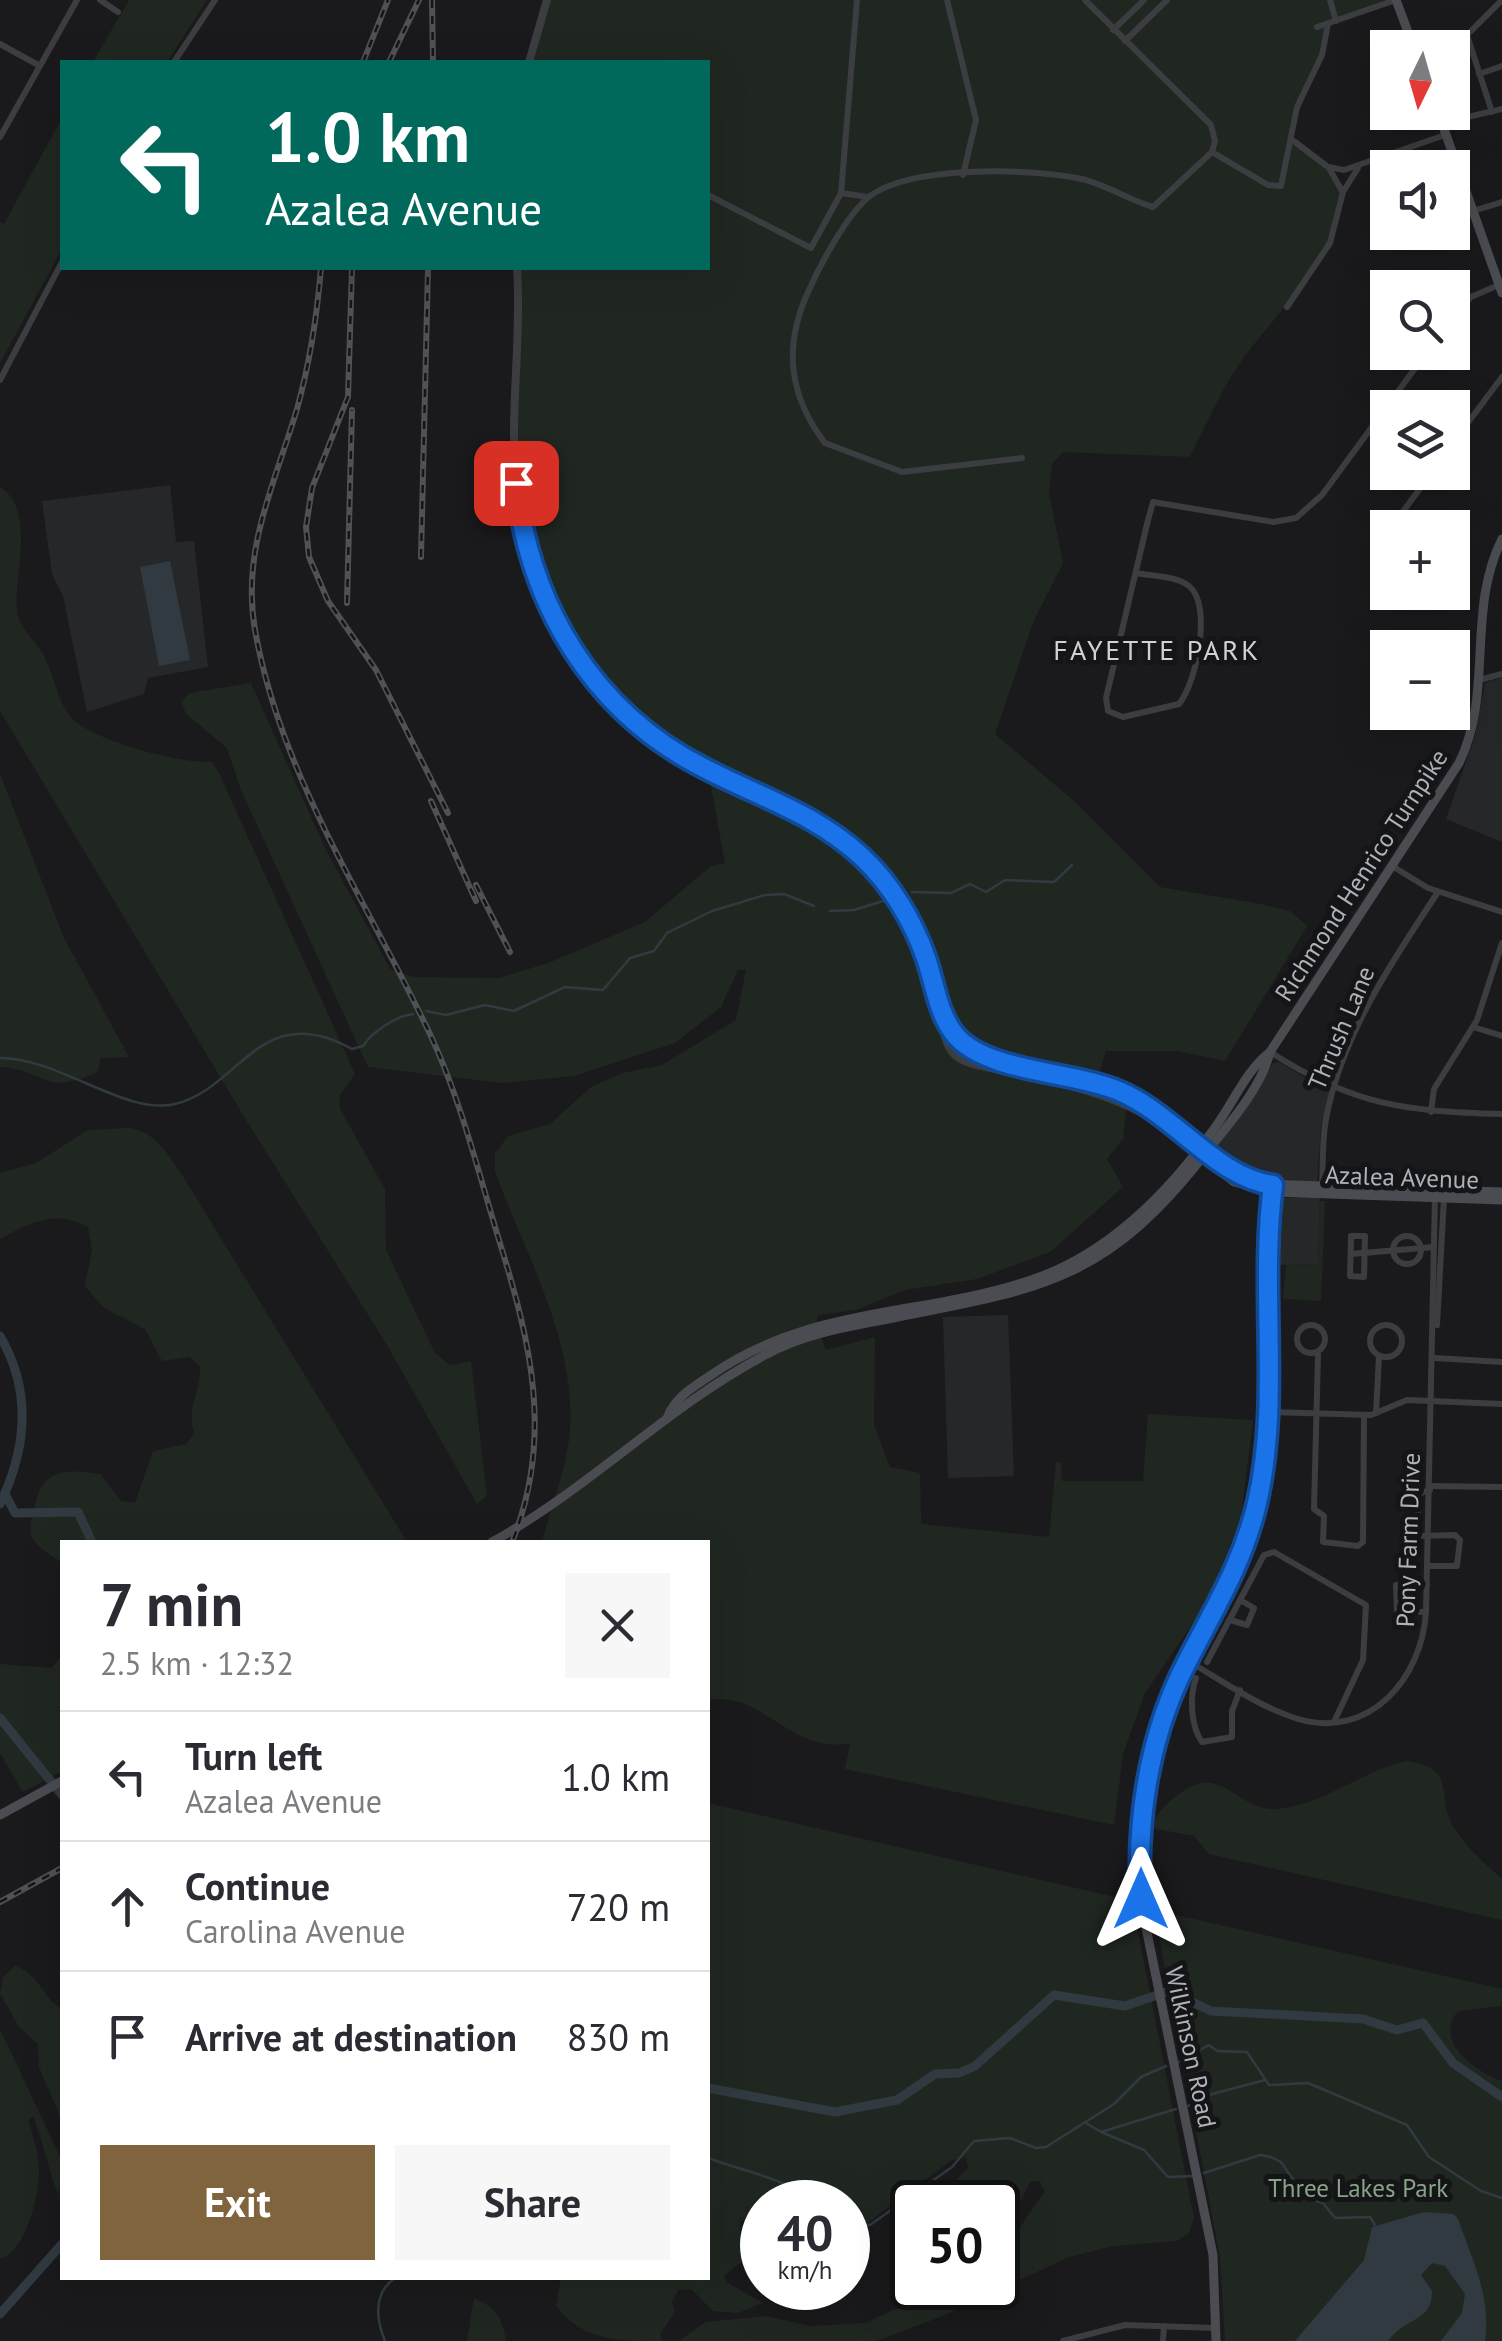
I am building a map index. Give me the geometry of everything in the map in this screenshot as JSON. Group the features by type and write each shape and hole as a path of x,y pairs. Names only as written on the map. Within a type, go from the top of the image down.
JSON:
{"main road":[{"path":"1396,0 1407,30"},
{"path":"1444,130 1501,287"},
{"name":"Richmond Henrico Turnpike","path":"495,1540 558,1504 668,1416 770,1352 828,1330 997,1298 1064,1278 1126,1238 1202,1151 1462,757 1474,723 1481,604 1502,539"},
{"name":"Azalea Avenue","path":"1202,1151 1234,1182 1272,1189 1440,1194 1502,1200"},
{"name":"Wilkinson Road","path":"1216,2341 1209,2231 1141,1899 1143,1814 1160,1727 1188,1662 1227,1590 1248,1538 1263,1473 1272,1189"},
{"name":"Azalea Avenue","path":"1440,1194 1502,1192"},
{"path":"0,1815 54,1786"}],"street":[{"path":"0,137 77,0"},
{"path":"100,0 118,12"},
{"path":"175,60 215,0"},
{"path":"530,60 547,0"},
{"path":"710,196 812,248 841,193 857,0"},
{"path":"948,0 976,120 962,174"},
{"path":"841,193 868,197 930,175 962,174 1083,180 1153,207 1212,152 1216,141 1211,125 1084,0"},
{"path":"1114,30 1144,0"},
{"path":"1125,41 1167,0"},
{"path":"1212,152 1279,188 1298,102 1322,55 1332,22 1330,0"},
{"path":"1317,27 1396,0"},
{"path":"1492,112 1468,32 1502,0"},
{"path":"0,44 40,66"},
{"path":"1479,74 1502,66"},
{"path":"1470,117 1502,109"},
{"path":"1287,307 1330,244 1342,192 1359,166 1370,157 1446,135"},
{"path":"1292,139 1330,168 1342,192"},
{"path":"1330,168 1359,166"},
{"path":"868,197 828,253 796,329 792,381 814,429 825,443 902,472 1022,458"},
{"path":"1473,211 1502,202"},
{"path":"0,380 60,266"},
{"name":"Azalea Avenue","path":"518,270 514,436 518,504 529,557 570,650 612,702 656,739 703,768 823,825 865,860 894,894 919,939 944,1019 948,1046 961,1059 1110,1096 1160,1122 1202,1151"},
{"path":"1470,298 1501,287"},
{"path":"1136,573 1192,588 1199,606 1200,636 1188,687 1179,704 1158,712 1114,716 1106,708 1106,698 1136,573 1155,501 1285,522 1305,512 1322,495 1414,370"},
{"path":"1470,420 1502,377"},
{"path":"1479,680 1502,674"},
{"path":"1392,866 1438,892 1502,912"},
{"name":"Thrush Lane","path":"1322,1190 1325,1121 1336,1088 1376,990 1438,892"},
{"path":"1431,1112 1434,1089 1474,1027 1502,943"},
{"name":"Azalea Avenue","path":"944,1019 974,1050 1115,1089 1168,1118 1202,1151"},
{"path":"1474,1027 1502,1036"},
{"path":"1270,1052 1336,1088 1381,1105 1431,1112 1502,1114"},
{"name":"Pony Farm Drive","path":"1334,1722 1375,1709 1402,1686 1421,1651 1429,1536 1416,1533 1418,1494 1430,1488 1440,1194"},
{"path":"1352,1236 1366,1236 1364,1277 1350,1276 1351,1254 1352,1236"},
{"path":"1399,1236 1417,1238 1418,1247 1414,1265 1396,1263 1399,1236"},
{"path":"1351,1254 1438,1248"},
{"path":"1302,1325 1321,1326 1322,1353 1318,1354 1299,1352 1302,1325"},
{"path":"1373,1328 1398,1328 1400,1355 1380,1356 1372,1353 1373,1328"},
{"path":"1318,1354 1314,1509 1324,1518 1324,1542 1358,1546 1363,1542 1364,1415"},
{"path":"1376,1413 1380,1356"},
{"path":"1434,1358 1502,1362"},
{"path":"1266,1412 1364,1415 1403,1401 1502,1404"},
{"path":"1430,1488 1502,1488"},
{"path":"1428,1566 1457,1566 1460,1540 1454,1535 1429,1536"},
{"path":"1188,1662 1297,1719 1334,1722 1363,1660 1365,1602 1271,1552 1207,1662"},
{"path":"1426,1612 1397,1612 1394,1606 1396,1585 1427,1585"},
{"path":"1230,1620 1247,1626 1254,1608 1240,1600"},
{"path":"1196,1678 1192,1693 1196,1732 1202,1742 1232,1737 1232,1711 1240,1690"},
{"path":"1066,2340 1124,2325 1216,2328"},
{"path":"1164,2326 1164,2341"}],"shaded area":[{"path":"170,485 176,542 194,541 208,667 148,678 144,694 87,712 63,596 52,574 42,501"},
{"path":"170,561 190,660 159,666 140,567"},
{"path":"1502,677 1502,842 1446,819 1475,736 1485,683"},
{"path":"1279,1062 1330,1092 1321,1127 1317,1183 1267,1181 1240,1172 1218,1154 1218,1143 1273,1063"},
{"path":"1280,1198 1320,1198 1318,1264 1280,1265"},
{"path":"1008,1315 1014,1476 948,1478 943,1317"},
{"path":"1424,2212 1454,2214 1458,2219 1483,2294 1485,2341 1441,2341 1462,2313 1465,2294 1445,2266 1432,2263 1421,2275 1432,2291 1428,2309 1388,2341 1295,2341 1364,2260 1372,2227"}],"green space":[{"path":"129,0 207,0 168,60 94,60"},
{"path":"547,0 1396,0 1328,24 1291,138 1336,177 1342,194 1340,216 1318,263 1229,379 1189,457 1063,452 1052,464 1049,493 1063,563 1034,620 995,734 1074,801 1160,887 1290,911 1307,926 1225,1061 1177,1051 1106,1051 1094,1089 1127,1103 1123,1139 1107,1159 1123,1187 1050,1252 977,1279 905,1290 856,1310 818,1315 816,1324 826,1350 875,1337 874,1425 890,1467 920,1473 921,1524 1049,1537 1056,1462 1061,1462 1062,1481 1143,1481 1148,1414 1253,1420 1241,1517 1208,1601 1145,1693 1123,1754 1114,1825 845,1769 850,1743 811,1740 745,1704 710,1700 710,1540 543,1540 566,1458 570,1397 557,1331 495,1172 495,1154 508,1136 550,1124 591,1087 623,1073 662,1065 736,1020 746,970 738,970 721,1007 675,1043 574,1076 502,1083 368,1067 241,790 227,748 186,714 181,701 190,693 251,683 325,848 390,969 413,977 499,978 548,963 645,922 711,866 725,863 708,770 602,691 541,590 516,483 517,270 710,270 710,60 530,60"},
{"path":"60,122 60,253 0,363 0,222 4,224"},
{"path":"0,487 18,511 21,527 18,618 45,658 69,715 114,741 158,755 212,762 219,773 355,1074 339,1096 340,1109 385,1189 386,1250 435,1353 450,1365 471,1361 487,1496 477,1504 387,1345 243,1115 0,711"},
{"path":"0,774 64,938 129,1057 101,1058 97,1072 79,1079 55,1082 0,1067"},
{"path":"88,1130 138,1130 154,1139 173,1161 406,1540 60,1540 60,1562 34,1541 30,1530 38,1494 50,1478 67,1472 100,1474 121,1501 135,1503 153,1451 186,1444 194,1434 192,1415 200,1366 189,1357 162,1361 145,1329 104,1308 85,1286 92,1250 88,1227 65,1219 43,1220 0,1239 0,1173 36,1163"},
{"path":"1320,1201 1325,1201 1321,1301 1283,1299 1286,1265 1318,1264"},
{"path":"60,1658 60,1772 23,1792 0,1753 0,1664 51,1668"},
{"path":"1407,1761 1423,1764 1439,1776 1453,1826 1469,1848 1502,1879 1502,1920 1209,1854 1194,1836 1152,1828 1164,1807 1179,1794 1203,1783 1221,1786 1255,1805 1274,1809 1308,1802"},
{"path":"710,1803 1132,1901 1194,2218 1189,2233 1177,2241 1113,2246 1069,2257 1020,2280 1020,2227 1045,2191 1039,2181 1030,2182 1020,2202 1020,2180 956,2180 968,2168 966,2157 952,2160 925,2180 890,2180 890,2206 870,2221 870,2180 740,2180 740,2263 724,2276 740,2290 740,2310 746,2310 713,2311 691,2289 678,2290 672,2302 675,2312 660,2334 662,2341 603,2337 566,2318 556,2306 561,2280 710,2280"},
{"name":"Three Lakes Park","path":"1154,1910 1502,1989 1502,2006 1458,2011 1450,2033 1470,2063 1502,2081 1502,2341 1225,2341 1220,2257"},
{"path":"15,1966 23,1970 60,2007 60,2116 39,2067 38,2044 19,2027 0,1993 3,1977"},
{"path":"0,2029 60,2157 60,2183 59,2194 33,2116 29,2120 39,2167 34,2205 18,2245 0,2259"},
{"path":"474,2298 497,2314 506,2341 467,2341"},
{"path":"893,2310 956,2310 877,2341 679,2341 705,2322 766,2316 810,2326 865,2323"}],"waterway":[{"path":"912,892 951,893 970,884 986,892 1005,880 1054,882 1072,865"},
{"path":"426,1011 446,1015 485,1005 514,1011 565,987 603,990 630,958 654,951 667,933 712,911 765,895 784,894 814,906"},
{"path":"830,911 854,910 883,901"},
{"path":"0,1058 46,1067 135,1102 175,1104 217,1082 273,1040 295,1034 321,1036 352,1049 363,1046 392,1021 413,1014"},
{"path":"0,1336 17,1378 22,1420 16,1462 0,1504"},
{"path":"5,1494 15,1513 78,1512 91,1540"},
{"path":"0,1718 60,1793"},
{"path":"710,2088 835,2112 897,2100 935,2074 959,2073 975,2066 1054,1995 1125,2006 1169,1991 1211,2011 1363,2019 1397,2030 1423,2023 1453,2063 1502,2097"},
{"path":"1179,2062 1209,2045 1217,2051 1247,2052 1269,2085 1308,2083 1407,2125 1429,2157 1481,2191 1502,2198"},
{"path":"870,2225 952,2167 974,2141 1010,2138 1036,2148 1046,2147 1114,2104 1141,2077 1166,2066"},
{"path":"1188,2106 1212,2094 1265,2080"},
{"path":"1084,2122 1101,2132 1176,2109"},
{"path":"1101,2132 1144,2150 1168,2177 1192,2176"},
{"path":"1204,2173 1260,2155 1271,2157 1281,2162 1305,2197 1323,2203 1335,2218 1370,2217 1375,2225"},
{"path":"710,2159 774,2180"},
{"path":"0,2314 60,2246"},
{"path":"385,2341 378,2307 383,2291 393,2280"}],"railway":[{"path":"364,60 388,0"},
{"path":"390,60 419,0"},
{"path":"432,0 433,60"},
{"path":"321,270 302,391 256,544 252,601 255,630 267,684 305,787 405,983 450,1082 510,1278 528,1353 535,1428 525,1503 513,1540"},
{"path":"352,270 348,397 312,488 306,527 309,557 328,601 376,670 448,813"},
{"path":"421,557 428,270"},
{"path":"347,603 352,410"},
{"path":"431,801 476,901"},
{"path":"476,885 510,952"},
{"path":"0,1902 60,1869"}],"district":[{"name":"FAYETTE PARK","path":"1157,649"}],"route":[{"path":"516,483 522,532 541,590 570,650 589,675 623,712 671,749 811,818 865,860 886,883 919,939 944,1019 954,1034 967,1046 995,1060 1087,1080 1126,1094 1168,1118 1233,1172 1273,1185 1263,1473 1248,1538 1232,1580 1180,1676 1160,1727 1145,1798 1141,1899"}]}
